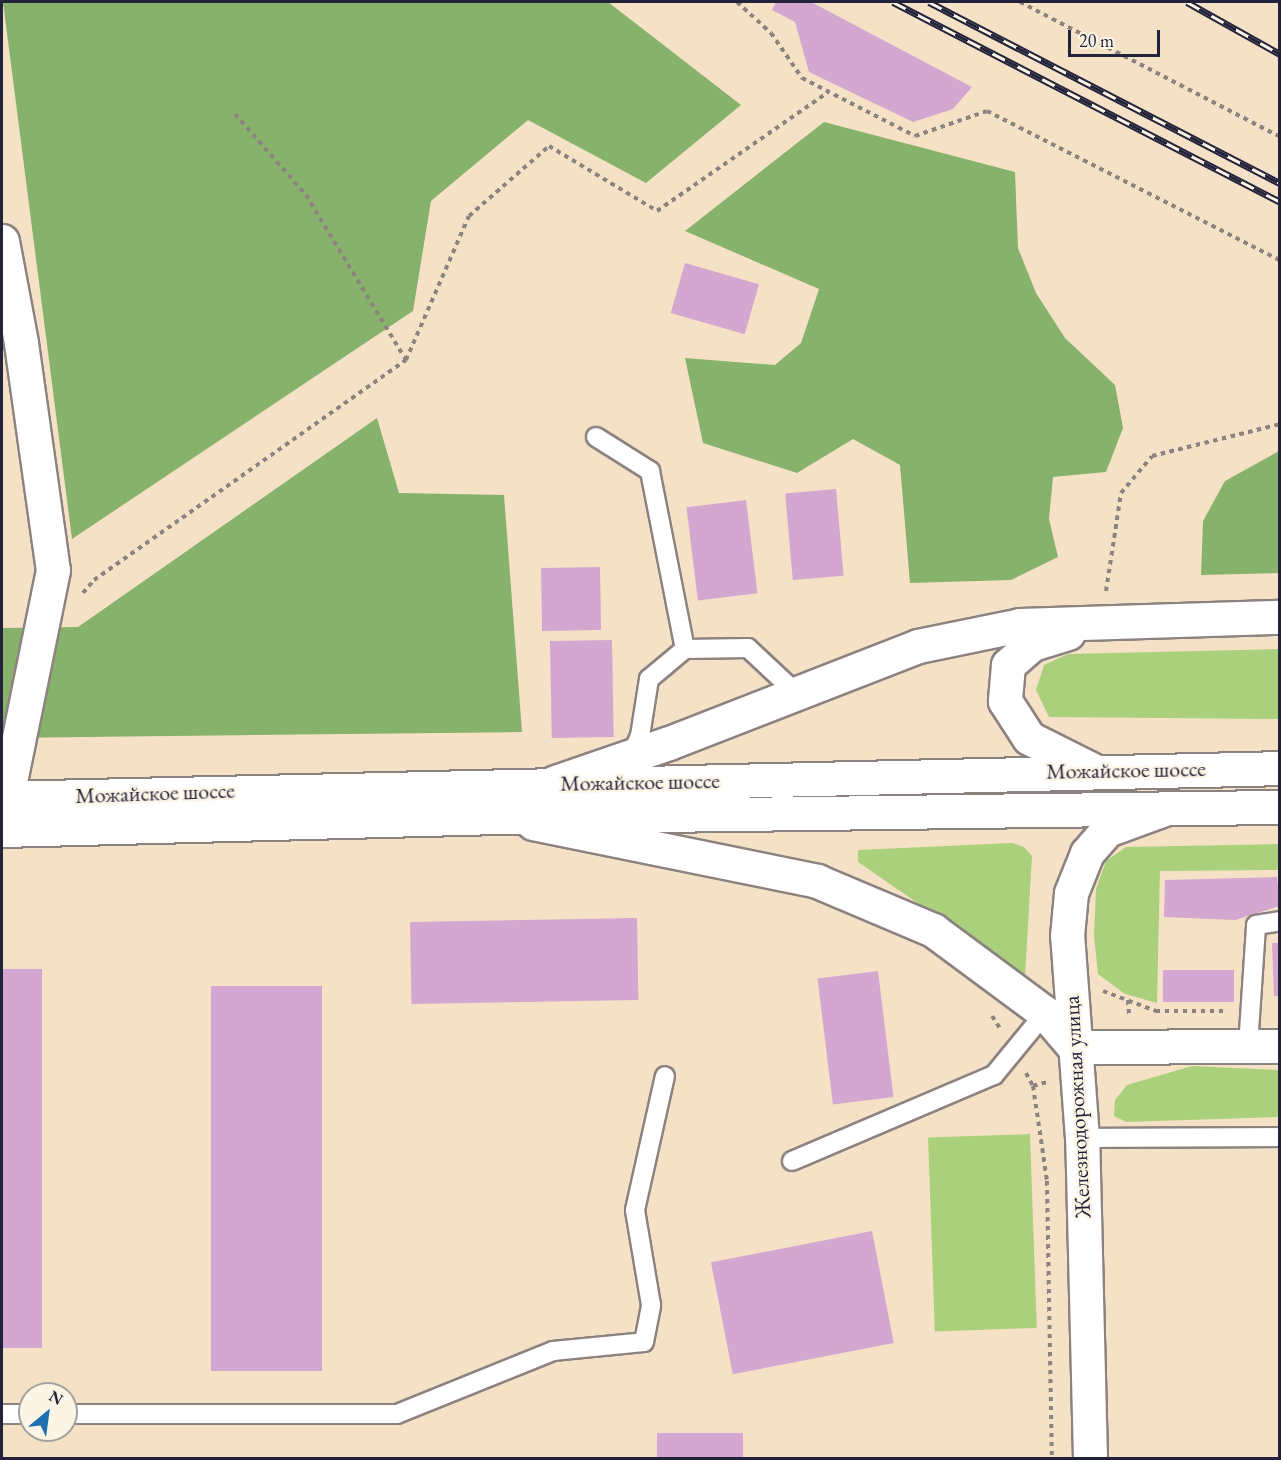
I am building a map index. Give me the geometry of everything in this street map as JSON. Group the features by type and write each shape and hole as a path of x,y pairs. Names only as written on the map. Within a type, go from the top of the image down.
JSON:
{"street":[{"path":"2,241 11,343 53,570 4,797"},
{"path":"547,784 631,756 795,691 918,646 1020,626 1280,617"},
{"path":"1094,770 1029,738 1005,701 1008,666 1032,644 1101,623"},
{"name":"Можайское шоссе","path":"4,797 1094,770 1280,768"},
{"name":"Можайское шоссе","path":"2,830 501,817 1280,807"},
{"name":"Железнодорожная улица","path":"1090,1458 1082,1138 1067,936 1071,893 1087,853 1107,830 1167,808"},
{"path":"501,817 817,881 933,930 1045,1013 1074,1047 1264,1047"}],"lane":[{"path":"596,437 650,471 685,649"},
{"path":"631,756 640,736 649,679 685,649 748,648 795,691"},
{"path":"1264,1047 1250,1011 1256,925 1280,921"},
{"path":"792,1161 994,1075 1045,1013"},
{"path":"78,1414 397,1414 553,1351 644,1342 651,1305 635,1210 665,1076"},
{"path":"1082,1138 1280,1137"},
{"path":"2,1414 18,1414"}],"path":[{"path":"737,2 771,33 802,78 915,136 987,111 1280,260"},
{"path":"1020,2 1280,137"},
{"path":"81,595 94,580 406,360 469,216 549,146 657,211 828,92"},
{"path":"235,114 306,195 406,360"},
{"path":"1101,623 1121,493 1152,456 1280,424"},
{"path":"1095,988 1156,1011 1250,1011"},
{"path":"987,1011 1033,1086 1047,1181 1052,1458"}],"green space":[{"path":"3,2 608,2 741,105 646,183 528,120 431,201 413,311 72,539"},
{"path":"824,122 1015,172 1018,248 1036,293 1065,338 1115,385 1123,428 1106,472 1053,477 1049,519 1058,557 1011,580 910,583 900,465 853,439 797,473 703,443 685,358 775,365 801,343 819,289 685,231"},
{"path":"377,418 399,493 504,495 522,732 2,738 2,628 78,627"},
{"path":"1279,451 1279,573 1201,575 1203,521 1225,481"},
{"path":"1279,649 1279,719 1049,717 1036,690 1044,665 1068,654"},
{"path":"1012,843 1024,847 1032,856 1025,977 858,862 858,850"},
{"path":"1279,844 1279,870 1160,871 1157,1003 1125,994 1098,974 1094,936 1096,889 1106,861 1126,847"},
{"path":"1192,1066 1279,1070 1279,1117 1126,1122 1114,1116 1115,1100 1127,1085"},
{"path":"1030,1134 1037,1328 935,1331 928,1138"}],"building":[{"path":"776,2 811,2 972,87 953,109 913,122 809,72 795,22 772,10"},
{"path":"685,263 759,284 745,334 671,313"},
{"path":"836,489 844,576 793,580 785,493"},
{"path":"746,500 757,593 698,601 686,507"},
{"path":"600,567 601,630 542,631 541,568"},
{"path":"612,640 614,737 552,738 550,641"},
{"path":"1277,877 1280,906 1235,920 1164,917 1165,880"},
{"path":"637,918 638,1000 411,1004 410,922"},
{"path":"1272,943 1280,943 1280,996 1274,996"},
{"path":"2,969 42,969 42,1348 2,1348"},
{"path":"1163,970 1234,970 1234,1002 1163,1002"},
{"path":"878,971 893,1097 833,1104 817,978"},
{"path":"211,986 322,986 322,1371 211,1371"},
{"path":"872,1231 894,1343 733,1374 711,1262"},
{"path":"657,1433 743,1433 743,1458 657,1458"}],"railway":[{"path":"893,2 1280,202"},
{"path":"929,2 1280,183"},
{"path":"1187,2 1280,54"}]}
